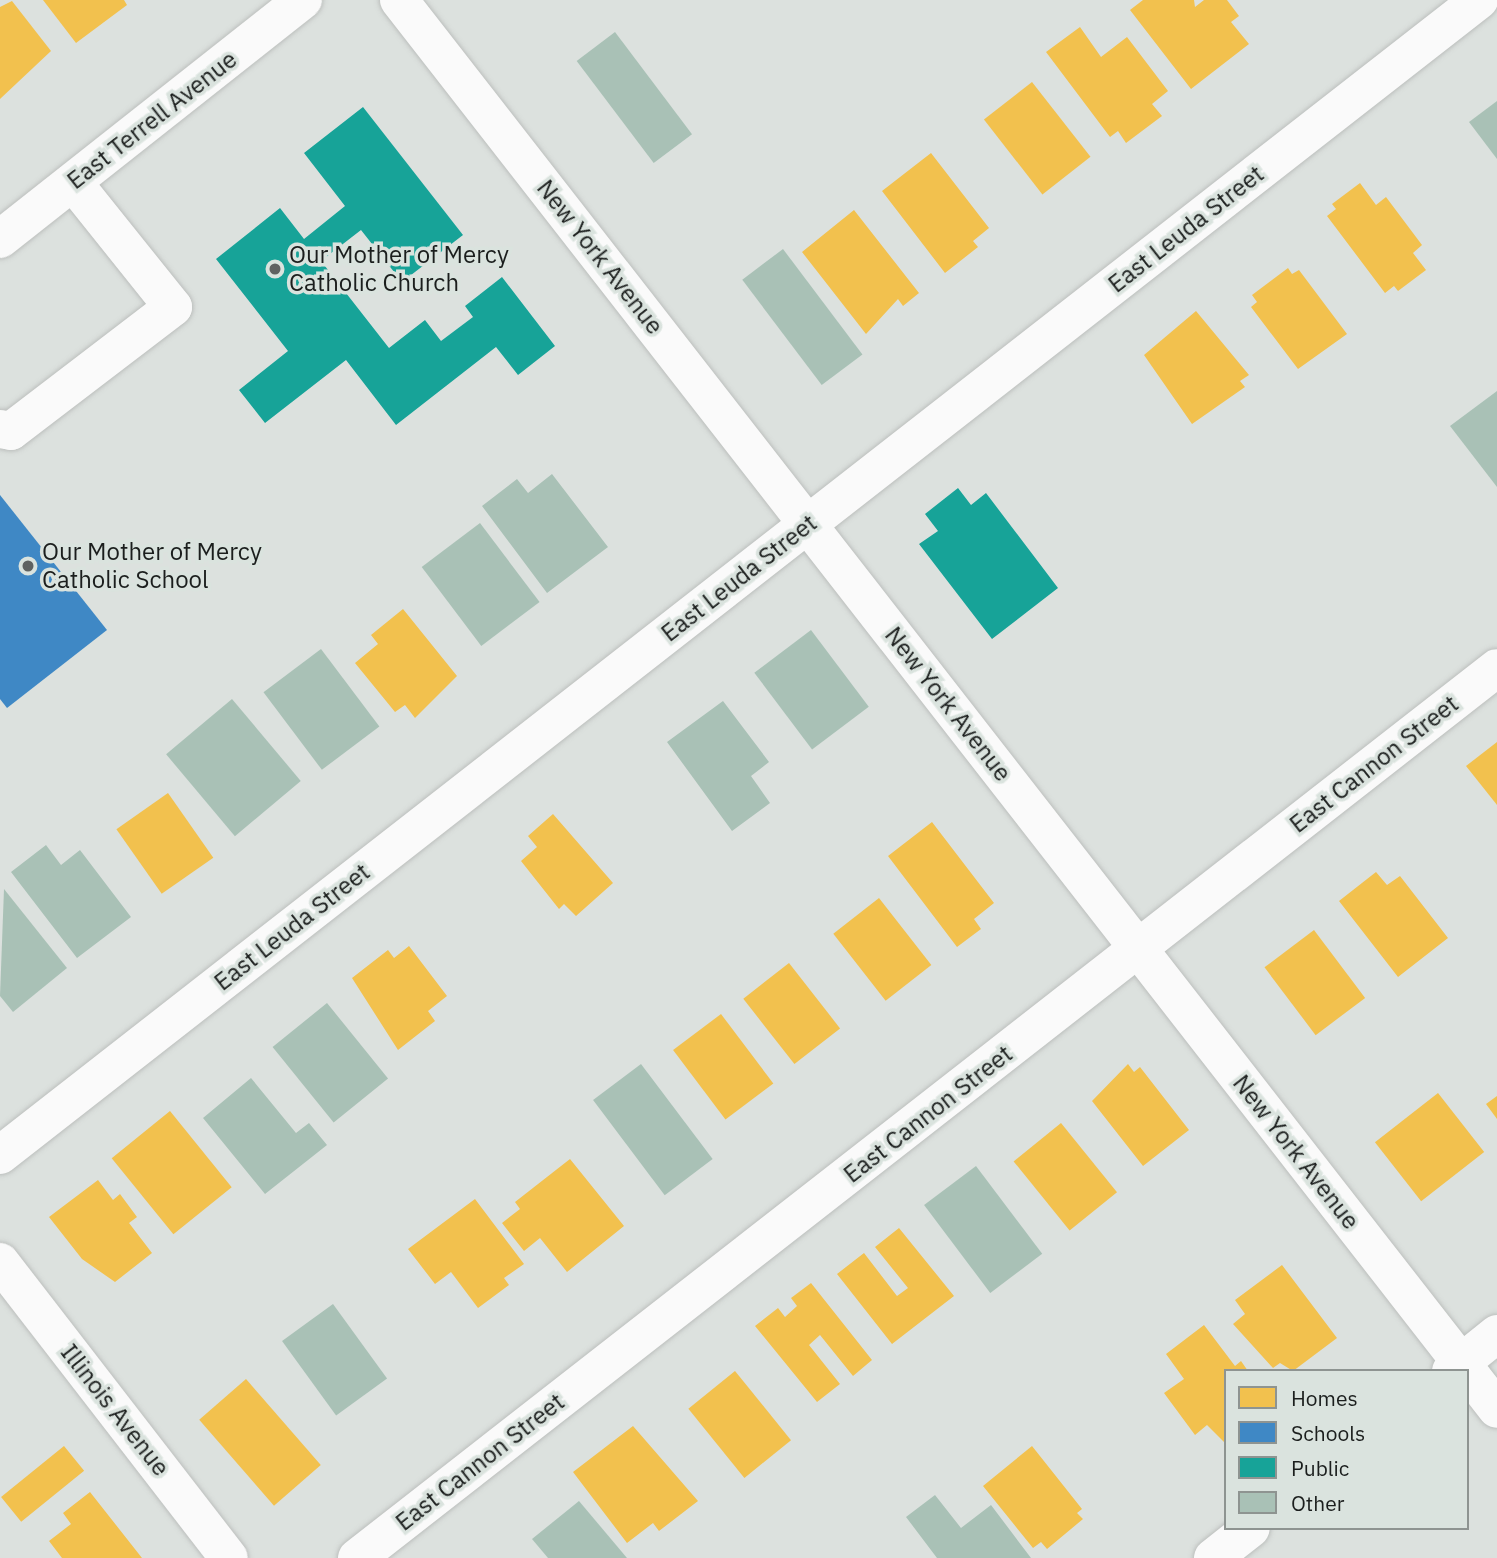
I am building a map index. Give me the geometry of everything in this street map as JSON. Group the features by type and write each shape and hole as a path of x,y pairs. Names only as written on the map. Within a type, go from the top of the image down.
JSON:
{"street":[{"name":"East Terrell Avenue","path":"0,239 303,0"},
{"name":"New York Avenue","path":"399,0 1139,949 1456,1367"},
{"name":"East Leuda Street","path":"0,1155 1479,0"},
{"path":"0,429 11,431 173,307 72,182"},
{"name":"East Cannon Street","path":"357,1558 1497,668"},
{"name":"Illinois Avenue","path":"0,1262 229,1558"},
{"path":"1456,1367 1497,1334"},
{"name":"New York Avenue","path":"1469,1380 1497,1409"},
{"path":"1213,1558 1248,1530"}],"building: Homes":[{"path":"43,0 124,0 127,5 76,43"},
{"path":"1143,0 1194,0 1195,7 1204,0 1227,0 1239,16 1231,22 1249,44 1191,89 1130,10"},
{"path":"12,1 51,51 0,99 0,7"},
{"path":"1080,27 1101,57 1127,37 1168,91 1152,104 1162,116 1126,143 1118,131 1110,137 1046,52"},
{"path":"1032,82 1090,157 1042,194 984,120"},
{"path":"931,153 989,228 973,241 978,247 945,273 882,191"},
{"path":"1360,183 1376,205 1386,197 1422,245 1413,253 1426,270 1398,291 1394,286 1385,293 1327,216 1336,209 1332,204"},
{"path":"854,210 919,293 903,306 898,299 866,334 802,252"},
{"path":"1288,268 1292,274 1299,270 1347,334 1298,369 1251,307 1257,302 1252,295"},
{"path":"1196,311 1249,375 1240,381 1245,387 1192,424 1144,355"},
{"path":"403,609 457,676 415,718 405,705 395,712 355,663 378,644 371,635"},
{"path":"1497,742 1497,805 1466,766"},
{"path":"168,793 213,858 162,894 116,829"},
{"path":"553,814 613,883 576,916 564,904 559,909 521,861 537,847 528,836"},
{"path":"932,822 994,903 974,919 981,929 957,947 888,856"},
{"path":"1376,872 1387,885 1400,876 1448,938 1398,977 1339,901"},
{"path":"879,898 931,965 886,1001 833,934"},
{"path":"1314,930 1365,998 1316,1035 1264,967"},
{"path":"409,946 447,996 428,1011 435,1021 398,1050 352,978 388,950 394,958"},
{"path":"789,963 840,1028 794,1064 743,999"},
{"path":"721,1014 773,1083 725,1120 673,1050"},
{"path":"1128,1064 1134,1072 1140,1067 1189,1130 1143,1166 1092,1101"},
{"path":"1438,1093 1484,1152 1421,1201 1375,1142"},
{"path":"1497,1096 1497,1119 1486,1104"},
{"path":"170,1111 232,1187 173,1234 112,1158"},
{"path":"1061,1123 1117,1192 1070,1231 1014,1161"},
{"path":"570,1159 624,1226 567,1272 540,1238 524,1251 502,1223 520,1209 515,1202"},
{"path":"98,1180 113,1200 120,1194 137,1217 129,1223 152,1253 115,1282 82,1259 49,1217"},
{"path":"475,1199 524,1264 504,1278 509,1285 478,1308 451,1272 435,1284 408,1249"},
{"path":"899,1228 954,1296 892,1344 837,1274 864,1253 897,1296 908,1288 875,1247"},
{"path":"1282,1265 1337,1338 1296,1369 1290,1369 1280,1363 1273,1368 1233,1324 1245,1314 1235,1300"},
{"path":"811,1283 872,1360 853,1376 820,1335 809,1345 840,1384 817,1402 755,1326 778,1308 785,1317 797,1306 791,1298"},
{"path":"1204,1325 1235,1366 1241,1361 1247,1369 1224,1369 1224,1442 1207,1425 1195,1435 1164,1393 1184,1379 1166,1354"},
{"path":"735,1371 791,1440 744,1478 688,1409"},
{"path":"246,1379 321,1465 274,1506 199,1420"},
{"path":"633,1426 698,1501 659,1531 653,1523 627,1543 573,1472"},
{"path":"64,1446 84,1471 21,1522 1,1497"},
{"path":"1032,1446 1082,1509 1077,1513 1083,1519 1047,1549 1041,1542 1033,1548 983,1486"},
{"path":"90,1492 142,1558 62,1558 49,1541 71,1524 63,1513"}],"building: Schools":[{"name":"Our Mother of Mercy Catholic School","path":"0,495 107,630 7,708 0,699"}],"building: Public":[{"name":"Our Mother of Mercy Catholic Church","path":"363,107 463,235 402,282 361,230 321,261 389,348 425,320 441,341 473,317 465,306 502,277 555,346 518,375 496,347 396,425 346,360 265,423 239,390 288,351 216,259 280,208 304,239 345,206 304,153"},
{"path":"958,488 971,505 986,493 1058,588 992,639 919,544 938,531 925,514"}],"building: Other":[{"path":"615,32 692,134 654,163 577,61"},
{"path":"1497,101 1497,159 1469,122"},
{"path":"783,249 862,354 822,385 742,280"},
{"path":"1497,391 1497,487 1450,426"},
{"path":"552,474 608,547 547,593 482,506 517,479 528,493"},
{"path":"480,523 540,602 481,646 422,567"},
{"path":"811,630 869,707 812,749 754,673"},
{"path":"321,649 379,726 322,770 263,692"},
{"path":"232,699 301,781 235,836 166,754"},
{"path":"723,701 769,762 751,776 770,803 732,831 667,742"},
{"path":"46,845 61,865 80,850 131,917 77,958 11,872"},
{"path":"4,889 67,968 13,1012 0,996"},
{"path":"327,1003 388,1078 334,1122 273,1047"},
{"path":"641,1064 713,1159 665,1195 593,1100"},
{"path":"251,1078 296,1133 309,1123 327,1145 265,1194 203,1118"},
{"path":"976,1166 1042,1254 990,1293 924,1205"},
{"path":"333,1304 387,1378 336,1415 282,1341"},
{"path":"935,1495 961,1528 991,1505 1031,1558 937,1558 906,1517"},
{"path":"579,1501 627,1558 548,1558 532,1539"}],"place":[{"name":"Our Mother of Mercy Catholic Church","path":"275,269"},
{"name":"Our Mother of Mercy Catholic School","path":"28,566"}]}
